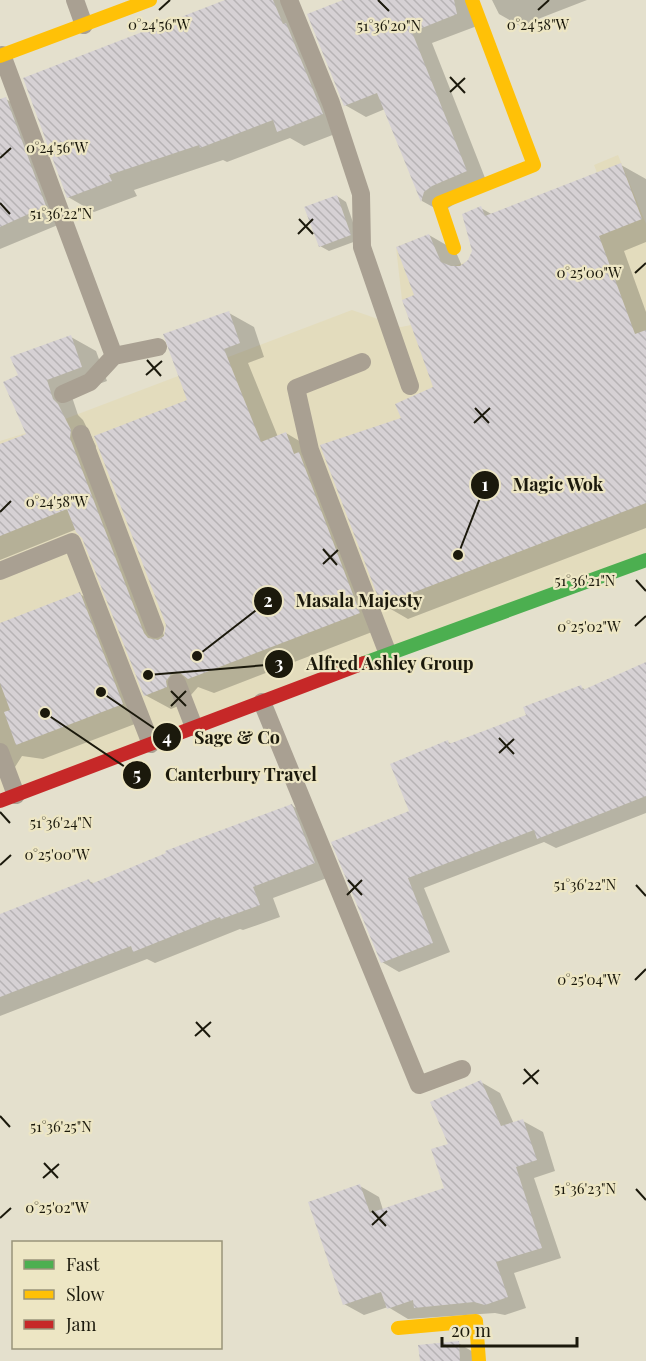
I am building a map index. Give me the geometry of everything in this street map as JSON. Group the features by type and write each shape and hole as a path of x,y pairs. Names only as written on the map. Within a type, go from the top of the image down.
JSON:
{"main road":[{"path":"1,55 150,0"},
{"path":"454,248 439,203 534,165 472,0"},
{"path":"8,798 388,654 646,560"},
{"path":"398,1328 476,1321 478,1361"}],"lane":[{"path":"75,0 84,25"},
{"path":"290,0 331,103 361,194 362,247 410,386"},
{"path":"1,55 114,356"},
{"path":"63,394 90,382 114,356 158,347"},
{"path":"362,362 296,388 310,450 388,654"},
{"path":"81,434 155,629"},
{"path":"0,571 72,542 151,744"},
{"path":"177,683 194,728"},
{"path":"262,702 419,1085 462,1070"},
{"path":"0,752 8,798"}],"shaded area":[{"path":"618,155 646,224 646,560 0,793 0,441 36,430 352,310 401,327 411,325 402,300 396,247 427,235 441,271 611,208 594,165"}],"building":[{"path":"225,0 273,0 283,24 286,23 323,114 277,132 273,120 200,148 199,145 109,175 112,181 67,198 23,78"},
{"path":"343,0 454,0 457,14 412,32 467,171 432,186 424,192 421,202 377,93 344,106 307,14"},
{"path":"6,97 46,206 0,227 0,99"},
{"path":"621,163 642,219 599,236 635,334 646,330 646,503 381,605 320,445 401,418 395,404 433,387 402,300 414,295 396,247 429,234 441,262 451,266 460,266 468,260 472,251 462,214 481,206 485,216"},
{"path":"337,195 351,235 319,247 304,207"},
{"path":"229,311 240,343 224,349 261,442 286,432 294,454 299,452 360,613 188,679 179,672 172,673 166,681 167,687 144,696 82,538 76,532 67,509 0,536 0,444 26,434 3,382 18,375 10,357 71,335 82,367 47,380 53,399 58,404 71,430 70,438 144,633 148,638 158,640 164,636 166,625 94,436 187,400 163,334"},
{"path":"80,592 123,704 16,745 4,712 10,710 0,683 0,623"},
{"path":"646,662 646,796 537,839 534,830 408,878 433,943 381,963 331,842 409,811 390,764 448,740 449,744 526,715 523,707 581,685 583,690"},
{"path":"292,804 315,863 253,887 260,905 221,919 220,917 133,952 131,946 0,997 0,914 89,879 91,884 166,853 165,851"},
{"path":"481,1080 501,1126 523,1119 537,1160 516,1167 542,1248 496,1262 508,1297 485,1305 474,1302 414,1308 413,1300 387,1309 381,1292 343,1305 308,1202 360,1184 370,1213 444,1188 431,1149 448,1144 430,1102"},
{"path":"459,1341 460,1361 420,1361 418,1345"}],"traffic: fast":[{"path":"364,663 646,560"}],"traffic: slow":[{"path":"0,56 150,0"},
{"path":"454,248 439,203 534,165 472,0"},
{"path":"398,1328 476,1321 479,1361"}],"traffic: jam":[{"path":"0,801 364,663"}],"place":[{"name":"Magic Wok","path":"458,555"},
{"name":"Masala Majesty","path":"197,656"},
{"name":"Alfred Ashley Group","path":"148,675"},
{"name":"Sage & Co","path":"101,692"},
{"name":"Canterbury Travel","path":"45,713"}]}
